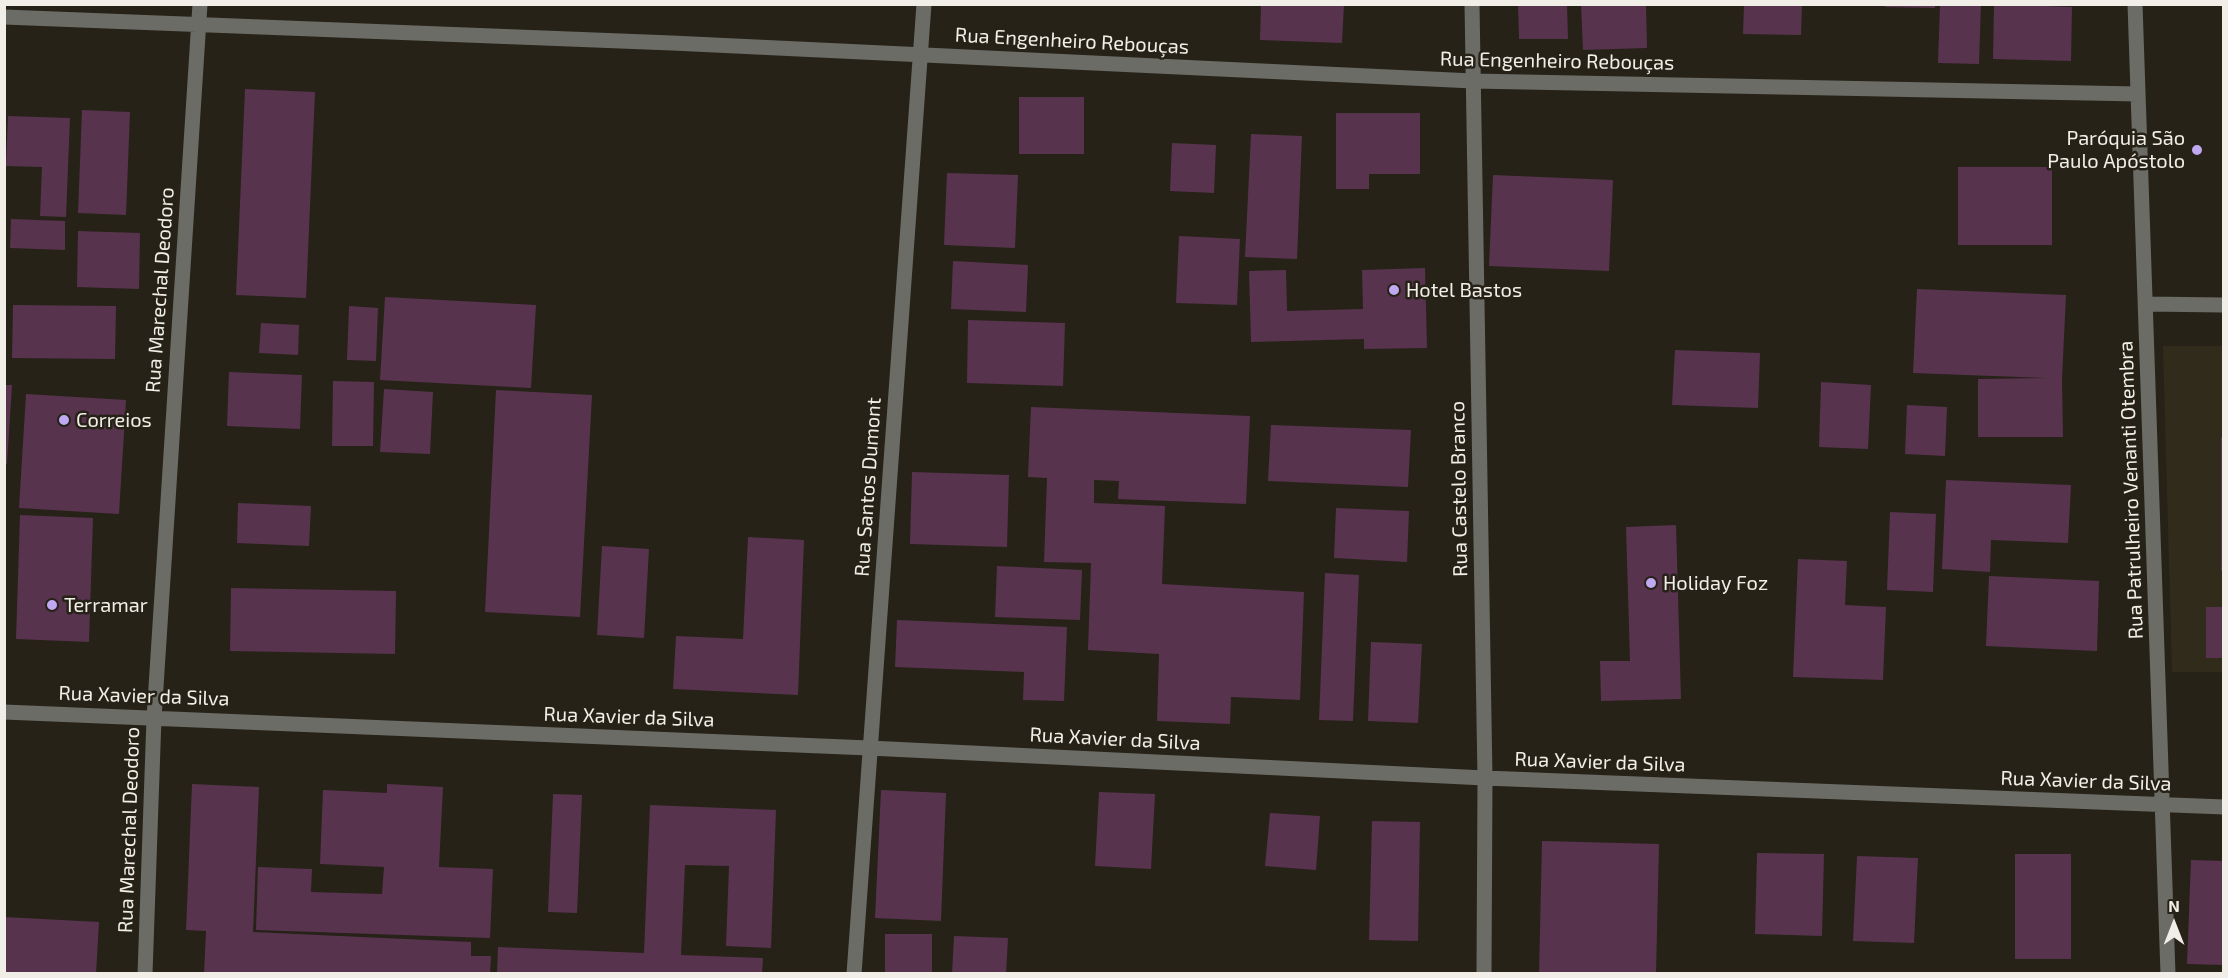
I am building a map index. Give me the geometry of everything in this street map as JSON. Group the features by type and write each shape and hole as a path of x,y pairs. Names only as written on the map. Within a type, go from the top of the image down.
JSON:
{"street":[{"name":"Rua Marechal Deodoro","path":"145,974 154,718 200,4"},
{"name":"Rua Santos Dumont","path":"854,974 924,4"},
{"name":"Rua Castelo Branco","path":"1472,4 1485,778 1484,974"},
{"name":"Rua Patrulheiro Venanti Otembra","path":"2135,4 2168,974"},
{"name":"Rua Engenheiro Rebouças","path":"4,17 1473,81 2139,94"},
{"path":"2146,304 2223,305"},
{"name":"Rua Xavier da Silva","path":"4,712 869,748 1485,778 2223,807"}],"shaded area":[{"path":"2163,346 2223,346 2223,672 2172,672"}],"building":[{"path":"1261,4 1344,4 1342,43 1260,40"},
{"path":"1518,4 1567,4 1568,39 1519,39"},
{"path":"1581,4 1646,4 1647,48 1583,50"},
{"path":"1744,4 1802,4 1801,35 1743,34"},
{"path":"1886,4 1935,4 1935,8 1885,7"},
{"path":"1940,4 1981,4 1979,64 1938,63"},
{"path":"1994,4 2072,7 2071,61 1993,59"},
{"path":"245,89 315,92 306,298 236,295"},
{"path":"1019,97 1084,97 1084,154 1019,154"},
{"path":"82,110 130,112 126,215 78,213"},
{"path":"1336,113 1420,113 1420,174 1369,174 1369,189 1336,189"},
{"path":"8,116 70,118 66,217 40,216 42,167 6,166"},
{"path":"1251,134 1302,136 1297,259 1245,257"},
{"path":"1172,143 1216,145 1214,193 1170,191"},
{"path":"1958,167 2052,167 2052,245 1958,245"},
{"path":"947,173 1018,175 1015,248 944,245"},
{"path":"1493,175 1613,180 1609,271 1489,266"},
{"path":"11,219 65,221 65,250 10,248"},
{"path":"78,231 140,233 139,289 77,287"},
{"path":"1179,236 1240,239 1237,305 1176,303"},
{"path":"953,261 1028,265 1026,312 951,309"},
{"name":"Hotel Bastos","path":"1425,268 1427,348 1364,349 1364,339 1251,342 1249,271 1286,270 1287,311 1363,309 1362,270"},
{"path":"1917,289 2066,295 2062,379 2063,437 1978,437 1978,379 2046,378 1913,373"},
{"path":"385,297 536,305 531,388 380,380"},
{"path":"13,305 116,306 115,359 12,358"},
{"path":"349,306 378,308 376,361 347,360"},
{"path":"968,320 1065,323 1063,386 967,383"},
{"path":"261,323 299,325 298,355 259,353"},
{"path":"1675,350 1760,353 1758,408 1672,405"},
{"path":"229,372 302,375 300,429 227,426"},
{"path":"333,381 374,382 373,446 332,446"},
{"path":"1821,382 1871,385 1868,449 1819,447"},
{"path":"4,385 12,385 7,464 4,464"},
{"path":"384,389 433,392 430,454 380,452"},
{"path":"496,390 592,395 580,617 485,612"},
{"path":"26,394 126,400 119,514 19,508"},
{"path":"1907,405 1947,407 1945,456 1905,454"},
{"path":"1031,407 1250,416 1246,504 1118,499 1119,481 1094,480 1094,503 1165,506 1162,584 1304,592 1300,700 1231,697 1230,724 1157,721 1159,654 1088,650 1091,563 1044,562 1047,478 1028,477"},
{"path":"1271,425 1411,430 1408,487 1268,481"},
{"path":"2221,437 2224,437 2224,571 2221,571"},
{"path":"912,472 1009,475 1007,547 910,544"},
{"path":"1946,480 2071,485 2068,543 1991,540 1990,572 1942,569"},
{"path":"238,503 311,506 309,546 237,543"},
{"path":"1336,508 1409,511 1407,562 1334,558"},
{"path":"1890,512 1936,514 1933,592 1887,590"},
{"path":"20,515 93,518 89,642 16,639"},
{"path":"1676,525 1681,699 1601,701 1600,661 1630,661 1626,527"},
{"path":"748,537 804,540 798,695 673,689 676,636 743,639"},
{"path":"602,546 649,549 644,638 597,635"},
{"path":"1798,559 1847,561 1845,605 1886,607 1883,680 1793,677"},
{"path":"997,566 1082,570 1080,620 995,617"},
{"path":"1325,573 1359,575 1353,721 1319,720"},
{"path":"1989,576 2099,581 2097,651 1986,646"},
{"path":"231,588 396,591 395,654 230,651"},
{"path":"2206,607 2224,607 2224,658 2206,658"},
{"path":"897,620 1067,627 1064,701 1023,700 1024,672 895,667"},
{"path":"1371,642 1422,644 1418,723 1368,721"},
{"path":"192,784 259,787 253,932 471,942 471,956 491,956 490,974 204,974 206,931 186,930"},
{"path":"387,784 443,787 439,867 493,869 490,938 256,930 258,867 312,869 311,892 382,894 384,867 320,864 323,790 387,793"},
{"path":"881,790 946,793 941,921 875,918"},
{"path":"1099,792 1155,794 1151,869 1095,866"},
{"path":"553,794 582,795 577,913 548,912"},
{"path":"650,805 776,810 771,948 726,946 729,866 685,865 681,955 763,958 762,974 497,974 498,947 644,953"},
{"path":"1270,813 1320,816 1316,870 1265,866"},
{"path":"1372,821 1420,822 1418,941 1369,940"},
{"path":"1542,841 1659,844 1656,974 1539,974"},
{"path":"1757,853 1824,854 1822,936 1755,934"},
{"path":"2015,854 2071,854 2071,959 2015,959"},
{"path":"1857,856 1918,858 1914,943 1853,941"},
{"path":"2191,860 2224,861 2224,965 2187,964"},
{"path":"4,917 99,922 96,974 4,974"},
{"path":"885,934 932,934 932,974 885,974"},
{"path":"954,936 1008,938 1006,974 952,974"}],"place":[{"name":"Paróquia São Paulo Apóstolo","path":"2197,150"},
{"name":"Hotel Bastos","path":"1394,290"},
{"name":"Correios","path":"64,420"},
{"name":"Holiday Foz","path":"1651,583"},
{"name":"Terramar","path":"52,605"}]}
